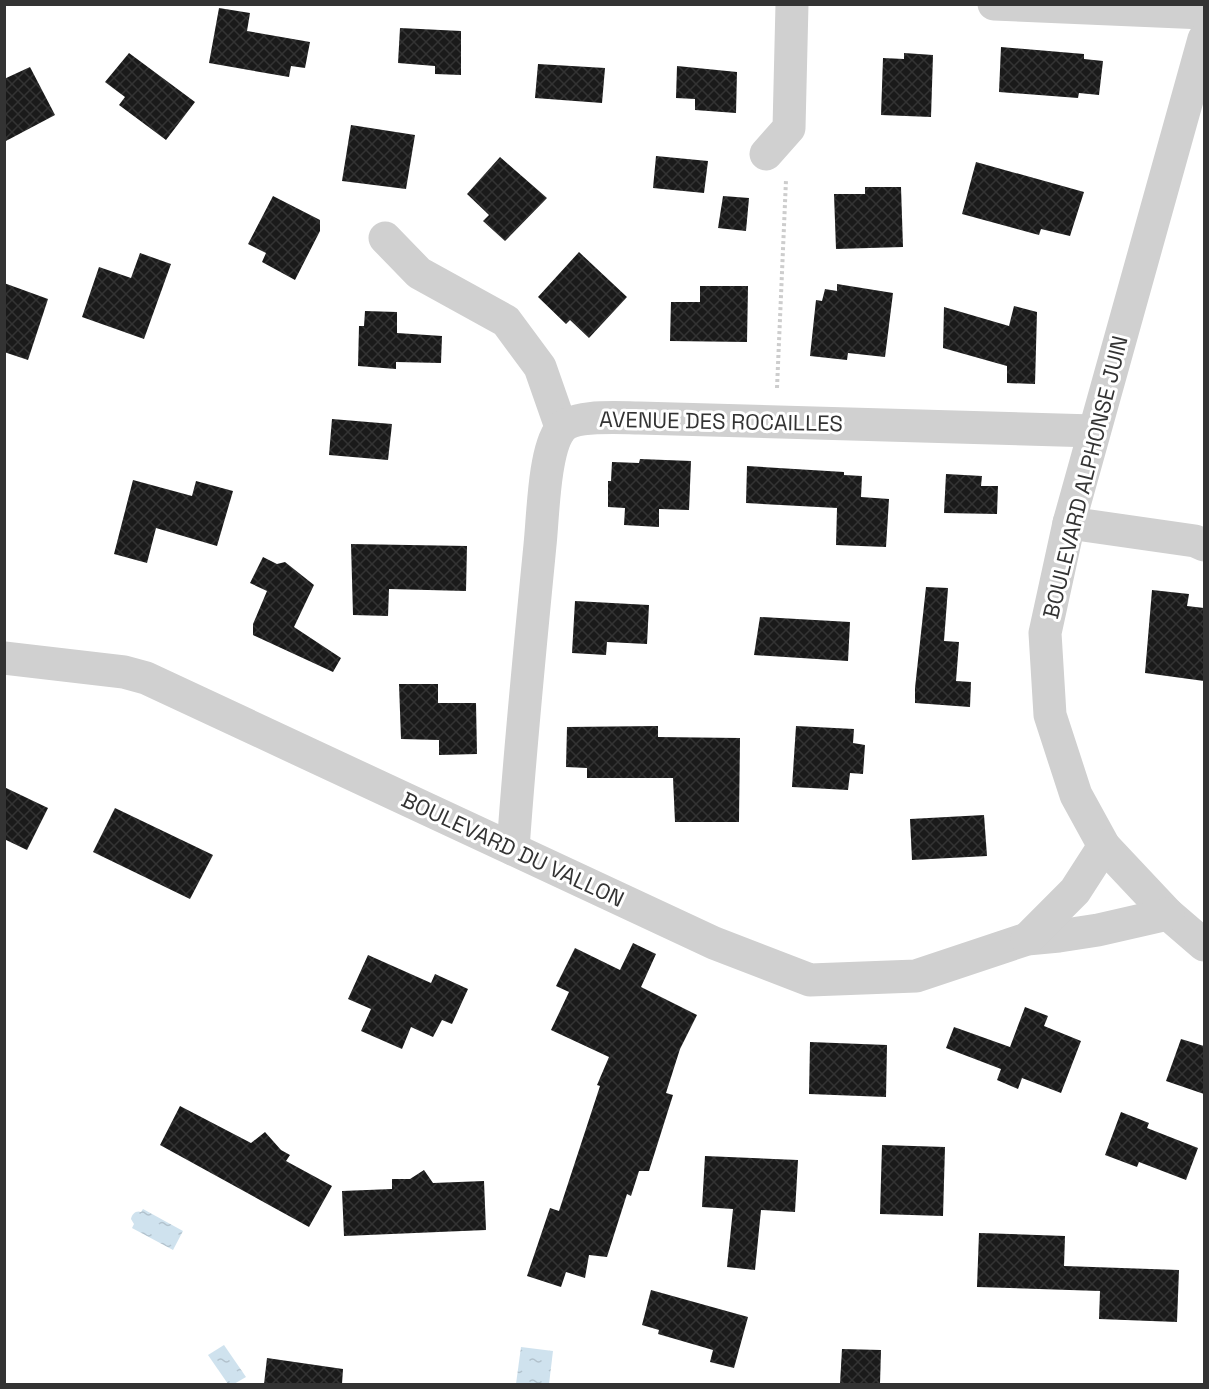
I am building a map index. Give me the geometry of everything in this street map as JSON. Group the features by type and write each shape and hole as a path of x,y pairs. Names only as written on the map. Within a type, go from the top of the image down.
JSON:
{"street":[{"path":"766,154 789,128 792,4"},
{"path":"994,4 1204,13"},
{"name":"BOULEVARD ALPHONSE JUIN","path":"1204,39 1069,523 1045,633 1050,715 1076,795 1104,846 1168,914 1204,945"},
{"path":"385,238 419,273 506,321 540,367 561,427 551,444 545,493 522,723 513,849"},
{"name":"AVENUE DES ROCAILLES","path":"561,427 583,419 639,418 1094,431"},
{"path":"1069,523 1195,541 1204,545"},
{"name":"BOULEVARD DU VALLON","path":"4,658 124,672 146,678 714,943 810,980 916,976 1027,939 1098,930 1168,914"},
{"name":"BOULEVARD DU VALLON","path":"1027,939 1075,891 1104,846"}],"path":[{"path":"775,421 789,128"}],"water":[{"path":"143,1209 183,1231 173,1250 132,1228 134,1224 132,1216"},
{"path":"224,1345 246,1377 234,1384 228,1384 208,1355"},
{"path":"521,1347 553,1351 549,1384 516,1384"}],"building":[{"path":"219,8 250,13 247,31 310,42 305,68 291,66 289,77 209,63"},
{"path":"400,28 461,31 461,75 435,74 435,66 398,63"},
{"path":"1001,47 1084,54 1084,59 1103,61 1099,95 1079,93 1078,98 999,92"},
{"path":"129,53 195,102 166,140 119,105 125,97 105,82"},
{"path":"904,53 933,55 931,117 881,115 883,58 904,59"},
{"path":"538,64 605,68 602,103 535,98"},
{"path":"677,66 737,72 736,113 695,110 695,99 676,98"},
{"path":"30,67 55,115 4,142 4,79"},
{"path":"351,125 415,135 406,189 342,181"},
{"path":"656,156 708,161 704,193 653,188"},
{"path":"500,157 547,198 505,241 483,221 489,215 467,194"},
{"path":"976,162 1084,192 1070,236 1041,229 1039,235 962,214"},
{"path":"865,187 901,187 903,247 836,249 834,194 865,194"},
{"path":"273,196 320,220 320,231 295,280 262,262 266,253 248,244"},
{"path":"723,196 749,198 746,231 718,228"},
{"path":"579,252 627,297 589,338 570,320 566,324 538,297"},
{"path":"140,253 171,264 144,339 82,317 99,267 131,278"},
{"path":"4,283 48,299 28,360 4,352"},
{"path":"837,284 893,293 885,357 848,353 847,360 810,356 816,300 822,301 825,289 837,291"},
{"path":"700,286 748,286 747,342 670,341 671,302 700,302"},
{"path":"1014,306 1037,312 1035,384 1007,383 1007,366 943,348 944,307 1009,326"},
{"path":"365,311 397,312 397,333 442,336 441,363 396,362 396,369 358,366 359,326 364,326"},
{"path":"332,419 392,424 388,460 329,455"},
{"path":"640,459 691,461 689,510 659,509 659,527 624,525 625,508 608,507 608,481 611,481 612,462 639,463"},
{"path":"747,466 844,472 844,475 862,476 861,497 889,499 886,547 836,545 837,508 746,503"},
{"path":"946,474 982,476 981,486 998,486 997,514 944,513"},
{"path":"133,480 192,496 196,481 233,491 217,546 156,528 147,563 114,554"},
{"path":"351,544 467,546 466,591 389,589 388,616 353,615"},
{"path":"263,557 277,564 285,562 314,585 294,627 341,658 333,672 253,635 253,624 267,591 250,583"},
{"path":"926,587 948,588 944,641 959,642 956,681 971,682 970,707 915,703"},
{"path":"1152,590 1189,594 1187,606 1204,608 1204,681 1145,673"},
{"path":"575,601 649,605 647,644 607,642 606,655 572,653"},
{"path":"760,617 850,622 848,661 754,655"},
{"path":"399,684 438,684 438,703 476,703 477,754 439,755 439,740 401,739"},
{"path":"658,726 658,737 740,738 739,822 675,822 673,778 587,778 587,768 566,767 567,727"},
{"path":"796,726 854,729 853,743 865,745 863,774 850,773 848,790 792,787"},
{"path":"4,787 48,808 27,850 4,839"},
{"path":"115,808 213,855 190,899 93,852"},
{"path":"984,815 987,856 912,860 910,819"},
{"path":"633,943 656,954 641,987 697,1015 680,1049 666,1093 673,1095 649,1171 639,1171 631,1196 627,1194 607,1257 589,1255 585,1278 566,1272 561,1287 527,1276 550,1208 559,1211 600,1086 597,1085 609,1057 551,1030 569,992 556,986 575,948 620,970"},
{"path":"368,955 431,983 435,974 468,989 452,1024 442,1020 433,1037 411,1027 402,1049 361,1031 371,1009 348,999"},
{"path":"1025,1007 1048,1016 1044,1026 1081,1041 1061,1093 1022,1078 1018,1089 997,1080 1001,1069 946,1048 954,1027 1010,1047"},
{"path":"1181,1039 1204,1046 1204,1094 1166,1081"},
{"path":"810,1042 887,1045 886,1097 809,1094"},
{"path":"180,1106 251,1143 265,1132 281,1150 290,1155 286,1161 332,1186 309,1227 160,1145"},
{"path":"1121,1112 1149,1123 1147,1128 1198,1148 1186,1180 1139,1162 1137,1167 1105,1155"},
{"path":"882,1145 945,1147 943,1216 880,1214"},
{"path":"705,1156 798,1160 795,1212 761,1210 755,1270 727,1267 733,1209 702,1207"},
{"path":"424,1170 433,1183 484,1181 486,1230 344,1236 342,1191 392,1189 392,1179 410,1179"},
{"path":"979,1233 1065,1236 1064,1266 1179,1270 1177,1322 1099,1319 1100,1291 977,1287"},
{"path":"651,1290 748,1317 734,1368 710,1362 713,1350 658,1334 659,1330 642,1325"},
{"path":"842,1349 881,1350 880,1384 840,1384"},
{"path":"267,1358 343,1369 342,1384 264,1384"}]}
